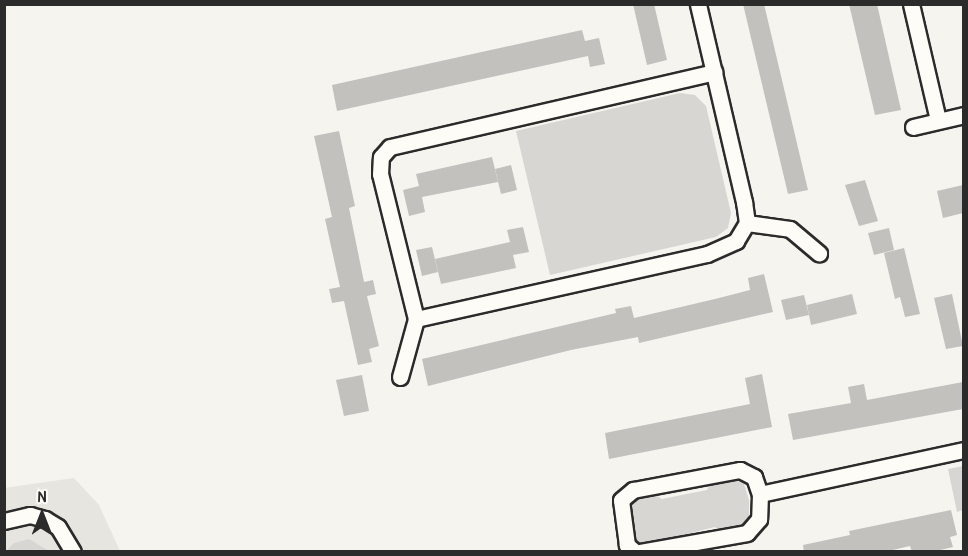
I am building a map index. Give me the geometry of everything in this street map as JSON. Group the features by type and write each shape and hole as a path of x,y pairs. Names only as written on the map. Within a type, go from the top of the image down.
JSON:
{"street":[{"path":"416,319 707,254 736,241 747,224 698,4"},
{"path":"912,4 938,120"},
{"path":"400,377 416,319 380,174 381,157 390,147 714,72"},
{"path":"913,127 963,115"},
{"path":"747,224 790,228 819,253"},
{"path":"760,494 963,450"},
{"path":"740,471 754,477 760,494 759,519 747,533 637,552 627,545 621,500 633,490 740,471"},
{"path":"4,521 30,515 45,519 58,527 73,552"}],"shaded area":[{"path":"680,93 695,95 706,106 731,213 728,228 716,237 550,275 516,131"},
{"path":"963,466 963,510 957,512 948,469"},
{"path":"74,478 99,505 120,551 5,551 4,488"},
{"path":"729,478 744,484 749,500 749,519 739,529 721,532 715,527 642,545 632,538 627,510 635,497 653,494 662,499 707,490 711,482"},
{"path":"29,539 49,551 6,551 14,543"}],"building":[{"path":"633,4 654,4 667,60 647,65"},
{"path":"743,4 764,4 808,190 788,194"},
{"path":"849,4 877,4 901,110 875,115"},
{"path":"582,30 585,41 599,38 605,64 590,67 588,56 337,111 332,85"},
{"path":"339,131 355,206 349,208 364,282 373,280 376,294 367,296 379,346 369,349 372,362 358,365 344,301 332,303 329,289 340,287 325,219 332,217 314,136"},
{"path":"492,157 498,182 422,197 425,212 409,216 403,190 419,186 416,174"},
{"path":"511,165 517,190 501,194 495,169"},
{"path":"865,180 878,221 859,226 845,185"},
{"path":"963,185 963,213 943,218 937,191"},
{"path":"523,227 529,252 513,255 516,268 441,284 435,259 510,242 507,230"},
{"path":"889,228 894,250 874,255 868,233"},
{"path":"432,247 438,272 422,276 416,250"},
{"path":"904,248 920,314 905,317 900,297 895,299 884,253"},
{"path":"764,274 773,312 639,343 638,337 571,350 428,386 422,359 616,313 615,309 631,306 634,318 715,299 750,290 748,278"},
{"path":"852,294 857,314 811,325 807,305"},
{"path":"952,294 963,346 946,349 934,298"},
{"path":"804,295 809,315 786,320 781,300"},
{"path":"762,374 772,427 609,459 605,433 750,404 745,378"},
{"path":"362,375 369,411 344,416 336,380"},
{"path":"963,382 963,409 793,440 788,414 851,403 848,387 864,384 867,400"},
{"path":"951,510 957,535 950,537 953,547 932,552 912,552 910,546 884,552 804,552 803,545 850,535 849,531"}]}
